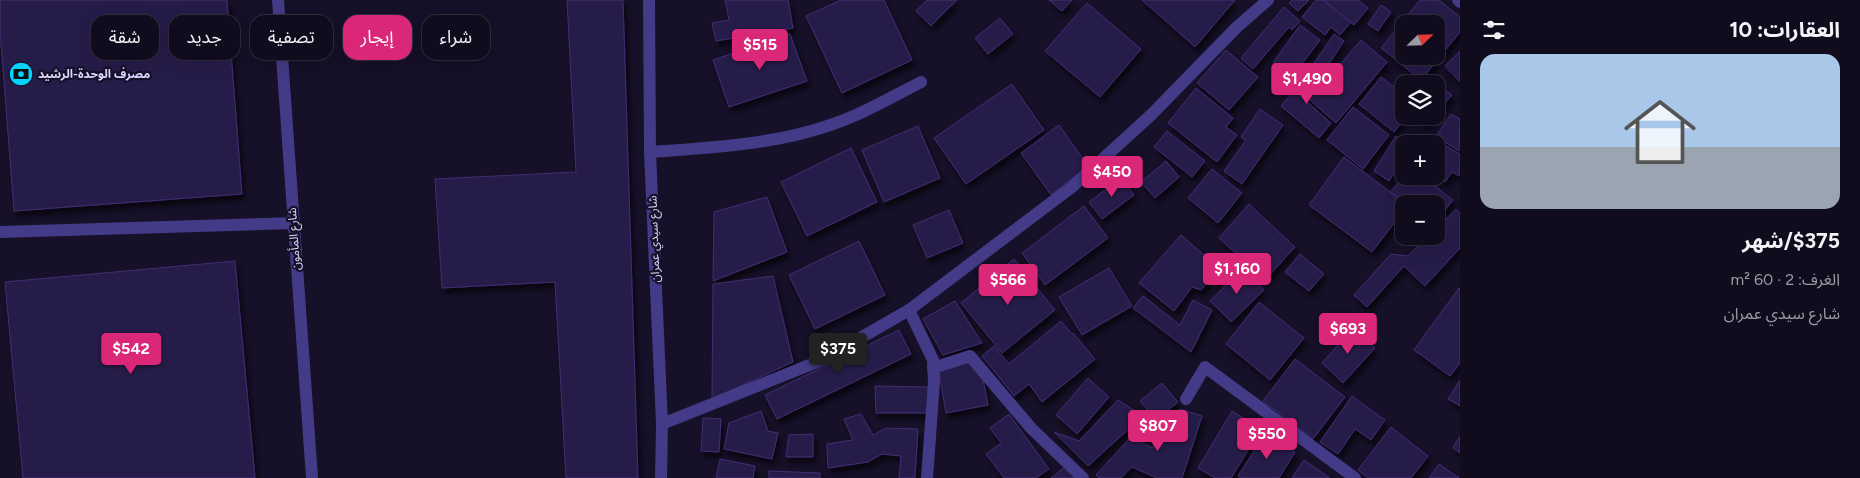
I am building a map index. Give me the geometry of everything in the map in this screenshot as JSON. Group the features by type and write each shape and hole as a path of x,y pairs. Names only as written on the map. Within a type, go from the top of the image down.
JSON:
{"street":[{"name":"شارع المأمون","path":"278,0 312,478"},
{"name":"شارع سيدي عمران","path":"649,0 650,152 662,424 661,478"},
{"path":"662,424 822,360 909,310 1072,187 1151,115 1237,27 1268,0"},
{"path":"650,152 744,146 792,136 856,115 921,82"},
{"path":"0,232 293,224"},
{"path":"909,310 933,360 934,382 927,478"},
{"path":"933,368 970,356 1031,428 1083,478"},
{"path":"1186,399 1205,367 1354,478"}],"building":[{"path":"0,0 227,0 228,15 169,15 169,60 232,60 242,194 14,211 0,30"},
{"path":"567,0 623,0 638,478 566,478 555,282 442,288 435,179 576,172"},
{"path":"725,0 788,0 793,28 716,41 712,23 729,20"},
{"path":"841,0 884,0 912,60 842,93 806,16"},
{"path":"927,0 957,0 931,26 916,11"},
{"path":"1049,0 1072,0 1062,11"},
{"path":"1142,0 1235,0 1195,47"},
{"path":"1292,0 1309,0 1298,11 1289,3"},
{"path":"1316,0 1323,0 1351,22 1340,35 1331,27 1325,35 1302,17"},
{"path":"1323,0 1358,0 1368,8 1354,25"},
{"path":"1420,0 1439,0 1460,17 1460,32 1445,50 1445,15 1408,15"},
{"path":"1087,3 1141,49 1100,97 1045,51"},
{"path":"1381,5 1391,12 1378,31 1368,24"},
{"path":"1284,7 1300,21 1292,30 1289,27 1253,69 1241,58"},
{"path":"1000,18 1013,34 988,54 975,38"},
{"path":"1300,25 1320,40 1292,77 1273,63"},
{"path":"1395,31 1395,59 1381,48"},
{"path":"790,34 807,81 729,107 713,60"},
{"path":"1334,34 1344,41 1324,71 1313,65"},
{"path":"1361,40 1387,62 1336,123 1310,100"},
{"path":"1226,50 1258,77 1229,110 1197,83"},
{"path":"1460,51 1460,82 1445,66"},
{"path":"1402,65 1433,65 1425,75 1415,75"},
{"path":"1312,69 1324,79 1306,101 1331,123 1319,138 1281,106"},
{"path":"1381,77 1395,87 1395,125 1400,125 1394,132 1359,104"},
{"path":"1012,84 1044,130 966,184 934,138"},
{"path":"1196,88 1233,118 1226,127 1237,135 1217,162 1168,123"},
{"path":"1445,90 1452,95 1445,103"},
{"path":"1353,107 1389,135 1363,169 1327,140"},
{"path":"1260,109 1283,125 1242,184 1224,171 1246,140 1241,137"},
{"path":"1451,114 1460,119 1459,151 1445,142 1445,135 1437,135"},
{"path":"1059,125 1088,166 1051,195 1021,153"},
{"path":"918,126 940,178 884,202 862,150"},
{"path":"1167,131 1205,161 1192,177 1154,147"},
{"path":"1395,138 1395,171 1389,181 1374,171"},
{"path":"1445,145 1460,154 1460,176 1452,172 1445,182"},
{"path":"851,148 877,202 807,236 781,182"},
{"path":"1344,157 1395,196 1395,222 1372,252 1309,205"},
{"path":"1166,161 1179,177 1155,198 1141,182"},
{"path":"1212,169 1242,193 1218,223 1188,198"},
{"path":"1121,178 1134,195 1102,219 1089,202"},
{"path":"1396,185 1434,185 1453,200 1445,210 1445,195 1395,195 1391,192"},
{"path":"767,197 787,252 713,281 714,212"},
{"path":"1249,204 1295,247 1265,280 1219,238"},
{"path":"1084,206 1108,238 1045,285 1022,253"},
{"path":"1456,209 1460,213 1460,248 1425,286 1404,266 1367,307 1354,295 1391,254 1408,256 1419,245 1445,245 1445,220"},
{"path":"949,210 963,243 927,258 913,225"},
{"path":"1181,235 1220,269 1201,290 1192,287 1174,311 1139,283"},
{"path":"859,241 885,295 815,329 789,275"},
{"path":"1300,254 1324,274 1309,291 1285,272"},
{"path":"1014,259 1055,310 1002,353 961,303"},
{"path":"235,261 255,478 23,478 5,282"},
{"path":"1109,268 1132,306 1082,335 1059,297"},
{"path":"1243,268 1264,290 1231,322 1210,301"},
{"path":"773,276 793,362 712,399 713,284"},
{"path":"1459,288 1460,363 1450,376 1414,350"},
{"path":"1143,296 1180,325 1193,300 1212,310 1191,352 1133,308"},
{"path":"955,301 982,343 943,355 923,319"},
{"path":"1259,302 1304,338 1270,380 1226,344"},
{"path":"1061,321 1095,359 1042,402 1029,384 1014,396 982,356 994,346 1009,364"},
{"path":"1353,328 1375,348 1343,383 1322,363"},
{"path":"899,330 911,354 777,419 765,395"},
{"path":"979,359 988,405 946,413 938,366"},
{"path":"1295,359 1345,397 1313,439 1263,401"},
{"path":"1088,378 1109,397 1077,434 1056,415"},
{"path":"1460,380 1460,406 1448,399"},
{"path":"1162,383 1178,402 1156,420 1140,401"},
{"path":"875,386 928,387 929,413 876,413"},
{"path":"1352,396 1385,420 1371,440 1355,429 1338,454 1320,442"},
{"path":"1118,400 1143,416 1088,466 1054,432 1079,441"},
{"path":"1180,409 1202,416 1182,478 1157,478 1132,467 1121,478 1099,478 1096,475 1130,438 1153,448"},
{"path":"761,411 768,431 778,433 772,459 724,449 729,423"},
{"path":"1232,411 1261,429 1231,478 1215,478 1198,468"},
{"path":"861,414 873,435 886,428 918,429 915,478 899,478 901,456 882,454 868,462 828,468 827,444 853,440 844,419"},
{"path":"1009,414 1049,469 1036,478 1004,478 986,454 1001,443 990,428"},
{"path":"703,418 721,419 719,452 701,451"},
{"path":"1391,427 1428,456 1411,478 1368,478 1358,470"},
{"path":"813,434 813,457 786,457 789,435"},
{"path":"1265,434 1295,452 1279,478 1240,478 1238,476"},
{"path":"1460,436 1460,453 1453,448"},
{"path":"720,459 755,466 753,478 716,478"},
{"path":"1304,460 1330,478 1292,478"},
{"path":"1439,464 1459,478 1429,478"},
{"path":"1067,465 1078,478 1051,478"},
{"path":"769,471 820,473 820,478 769,478"}],"place":[{"name":"مصرف الوحدة-الرشيد","path":"21,74"}]}
